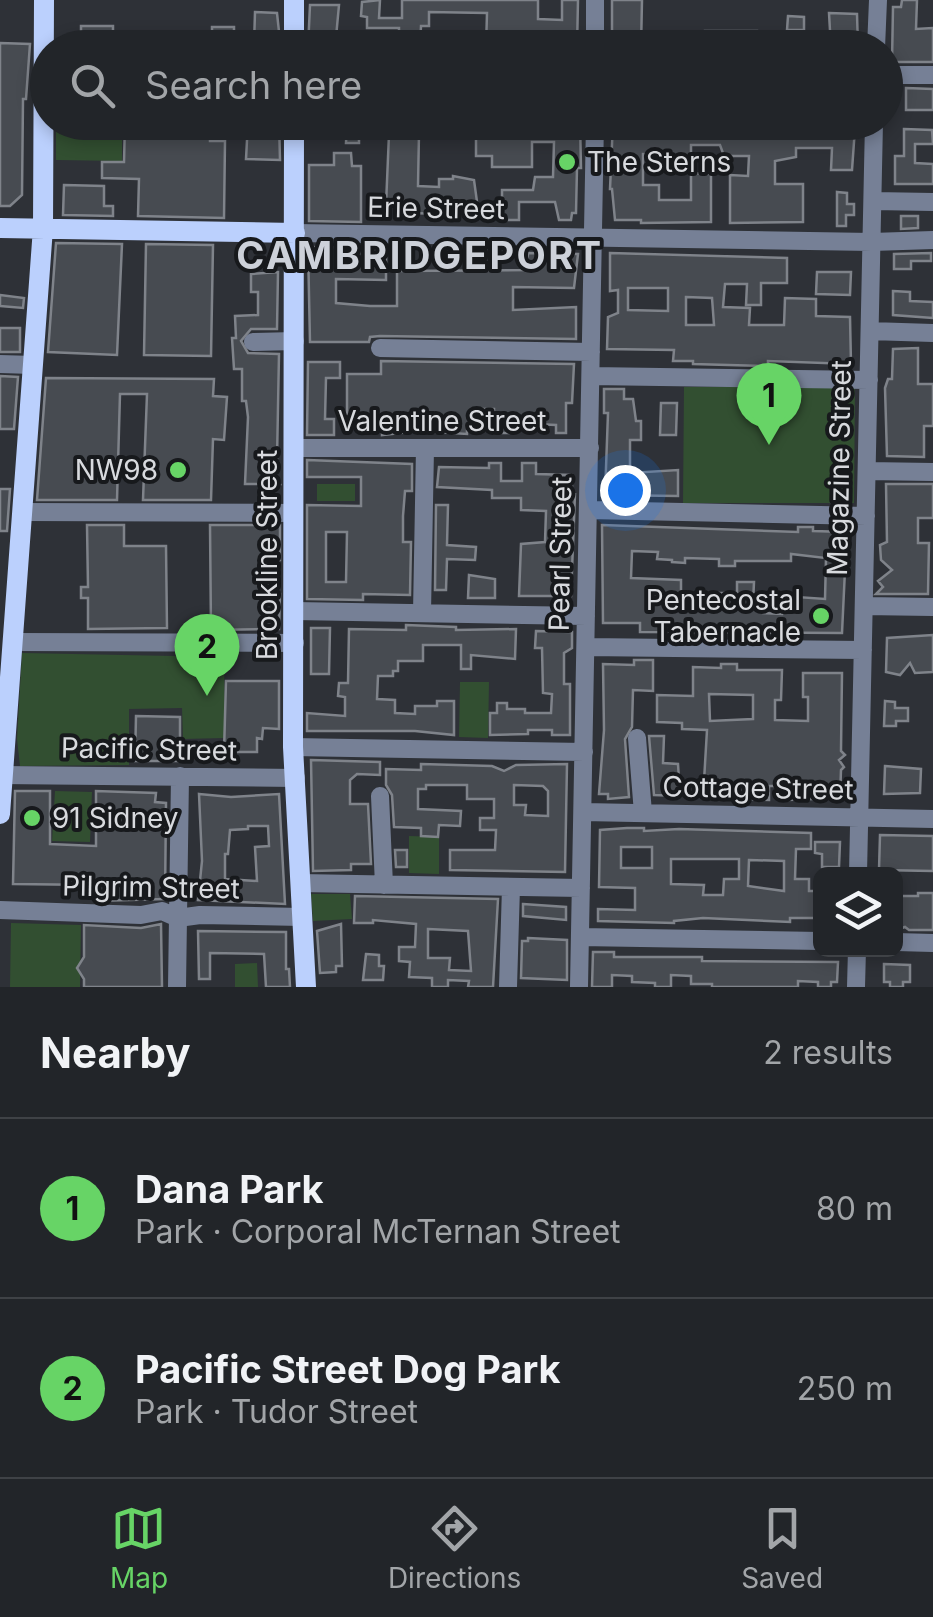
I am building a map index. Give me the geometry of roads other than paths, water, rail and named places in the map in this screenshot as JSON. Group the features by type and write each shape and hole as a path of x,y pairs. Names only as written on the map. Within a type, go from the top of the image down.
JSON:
{"main road":[{"path":"44,0 44,30"},
{"path":"294,0 294,30"},
{"path":"0,814 43,228 44,140"},
{"name":"Brookline Street","path":"294,140 293,747 306,987"},
{"name":"Erie Street","path":"0,228 294,233"}],"street":[{"path":"594,30 595,0"},
{"path":"877,30 878,0"},
{"path":"903,74 933,75"},
{"name":"Pearl Street","path":"579,987 594,140"},
{"name":"Magazine Street","path":"858,867 874,140"},
{"path":"873,201 933,202"},
{"name":"Erie Street","path":"294,233 933,240"},
{"path":"870,331 933,333"},
{"path":"253,342 295,341"},
{"path":"380,348 591,352"},
{"path":"0,364 33,365"},
{"path":"591,376 869,380"},
{"name":"Valentine Street","path":"294,448 590,448"},
{"path":"422,613 425,448"},
{"path":"867,471 933,472"},
{"path":"589,510 866,516"},
{"path":"22,512 294,513"},
{"path":"864,606 933,607"},
{"path":"294,611 586,616"},
{"path":"13,642 294,643"},
{"path":"586,647 863,650"},
{"path":"637,738 643,814"},
{"path":"293,747 584,752"},
{"name":"Pacific Street","path":"2,775 296,778"},
{"path":"176,987 180,776"},
{"path":"380,796 384,885"},
{"name":"Cottage Street","path":"582,812 933,819"},
{"path":"300,883 580,888"},
{"path":"508,987 511,887"},
{"name":"Pilgrim Street","path":"0,910 141,915 162,911 178,918 301,917"},
{"path":"580,937 813,941"},
{"path":"903,942 933,943"},
{"path":"856,987 857,957"}],"place":[{"name":"The Sterns","path":"567,162"},
{"name":"Dana Park","path":"769,445"},
{"name":"NW98","path":"178,470"},
{"name":"Pentecostal Tabernacle","path":"821,616"},
{"name":"Pacific Street Dog Park","path":"207,696"},
{"name":"91 Sidney","path":"32,818"}],"district":[{"name":"CAMBRIDGEPORT","path":"420,255"}]}
